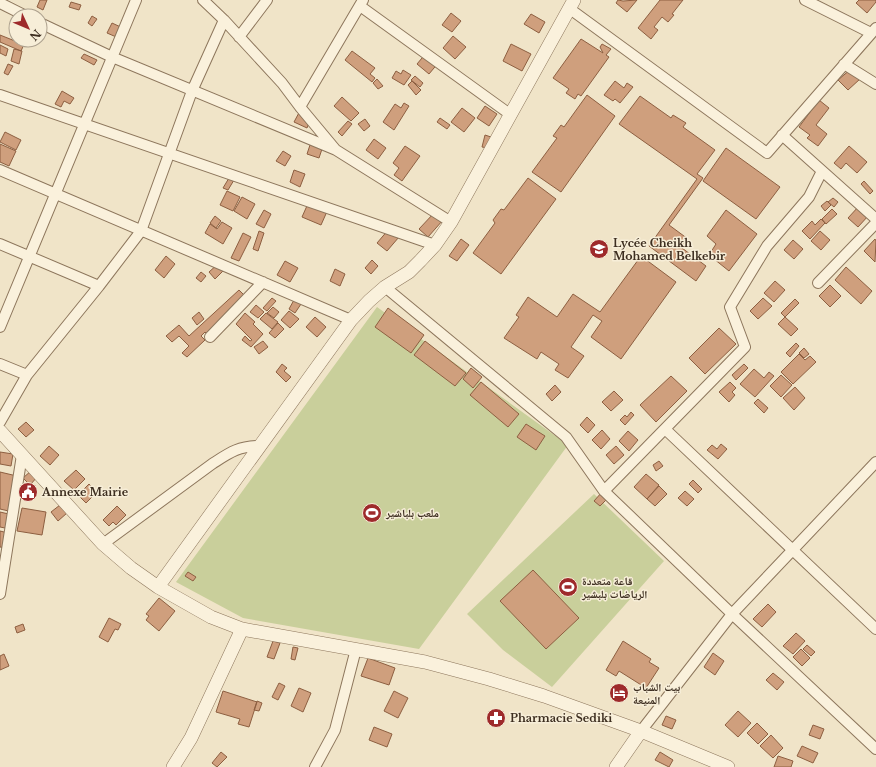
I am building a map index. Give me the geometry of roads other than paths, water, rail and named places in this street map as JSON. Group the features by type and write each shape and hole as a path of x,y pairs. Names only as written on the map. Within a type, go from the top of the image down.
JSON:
{"street":[{"path":"0,327 4,308 29,257 56,194 136,0"},
{"path":"203,0 224,20 282,83 336,150"},
{"path":"238,36 267,0"},
{"path":"158,587 351,320 369,301 409,272 435,245 451,222 572,5 767,153 874,30 805,0"},
{"path":"0,3 10,8"},
{"path":"300,107 362,3 511,115"},
{"path":"0,422 27,375 99,286 141,231 192,91 224,20"},
{"path":"48,27 112,57 336,150 451,222"},
{"path":"844,64 876,84"},
{"path":"0,95 435,245"},
{"path":"782,135 876,219"},
{"path":"0,170 351,320"},
{"path":"604,492 745,347 730,307 767,246 810,197 822,171"},
{"path":"818,283 876,223"},
{"path":"0,244 99,286"},
{"path":"210,337 262,282"},
{"path":"385,288 566,437 604,492 876,749"},
{"path":"0,364 27,375"},
{"path":"665,429 876,629"},
{"path":"0,431 103,544 131,568 158,587 211,617 242,629 425,662 489,679 544,696 641,731 728,767"},
{"path":"103,544 229,453 245,446 260,446"},
{"path":"0,594 22,455"},
{"path":"616,767 641,731 732,614 876,462"},
{"path":"173,767 191,738 242,629"},
{"path":"315,767 335,730 356,649"}],"place":[{"name":"Lycée Cheikh Mohamed Belkebir","path":"599,249"},
{"name":"Annexe Mairie","path":"28,492"},
{"name":"ملعب بلباشير","path":"372,513"},
{"name":"قاعة متعددة الرياضات بلبشير","path":"568,587"},
{"name":"بيت الشباب المنيعة","path":"619,693"},
{"name":"Pharmacie Sediki","path":"496,718"}]}
